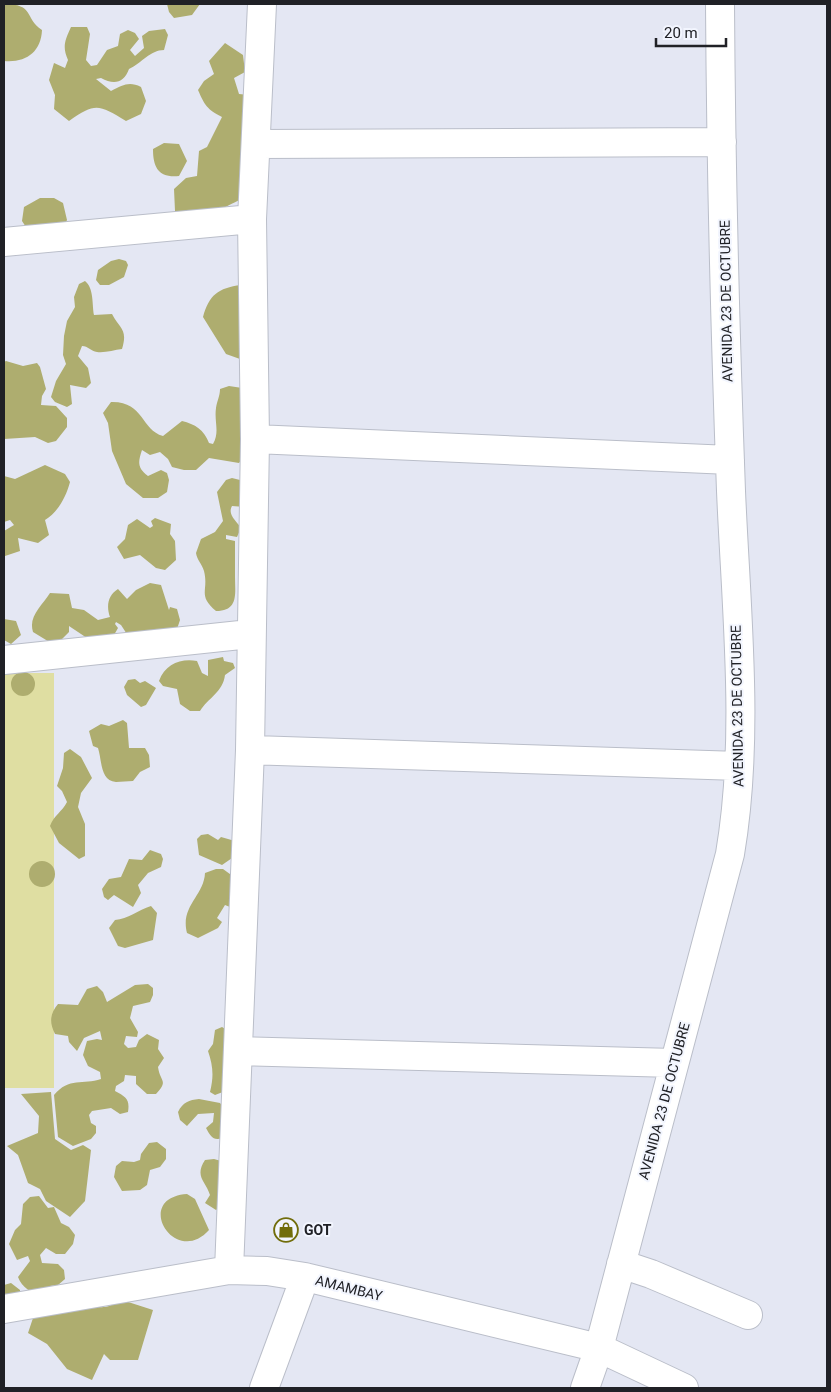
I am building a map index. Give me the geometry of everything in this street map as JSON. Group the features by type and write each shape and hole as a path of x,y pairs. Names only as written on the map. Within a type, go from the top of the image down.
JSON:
{"street":[{"path":"229,1270 250,750 250,634 255,439 252,219 257,144 262,4"},
{"name":"AVENIDA 23 DE OCTUBRE","path":"585,1388 599,1348 730,854 738,810 739,696 730,460 720,4"},
{"path":"257,144 722,142"},
{"path":"4,242 252,219"},
{"path":"255,439 730,460"},
{"path":"4,660 250,634"},
{"path":"250,750 739,766"},
{"path":"238,1051 674,1063"},
{"path":"621,1264 651,1274 748,1315"},
{"name":"AMAMBAY","path":"4,1309 229,1270 267,1271 305,1278 599,1348 667,1385"},
{"path":"264,1388 305,1278"}],"shaded area":[{"path":"4,4 20,6 25,9 36,25 42,30 39,44 35,50 19,60 4,61"},
{"path":"167,4 200,4 192,15 174,18 169,12"},
{"path":"71,27 87,27 90,34 86,60 91,66 97,65 107,50 118,46 120,34 128,30 135,33 139,39 130,50 135,56 144,48 142,36 149,31 165,29 168,35 164,50 150,54 129,69 121,80 110,82 101,78 96,79 111,91 126,84 141,87 146,101 141,114 126,121 103,109 92,108 69,121 54,109 55,95 49,80 54,63 65,68 68,60 65,44"},
{"path":"225,43 243,55 245,72 234,78 239,94 249,95 242,123 247,134 242,199 210,214 202,216 186,215 175,211 174,189 186,178 197,176 199,151 207,147 222,117 207,106 198,90 204,81 214,74 209,61"},
{"path":"164,143 179,144 187,161 179,176 162,173 154,162 153,149"},
{"path":"40,198 54,198 63,203 67,220 61,233 26,227 22,221 24,207"},
{"path":"119,259 126,261 128,265 124,277 109,285 100,285 96,280 98,270 111,261"},
{"path":"85,281 90,288 94,315 112,314 124,333 124,342 122,349 103,352 97,352 82,346 78,356 88,368 91,383 86,388 70,385 72,404 67,407 55,402 51,397 56,381 66,364 63,355 64,336 67,321 75,307 74,297 79,284"},
{"path":"241,285 248,351 240,359 226,354 203,317 208,303 216,294 226,288"},
{"path":"4,362 23,366 37,363 40,367 46,389 42,396 41,405 56,406 67,418 67,427 56,441 48,443 35,437 4,439"},
{"path":"229,386 249,389 249,450 239,463 209,458 196,470 184,470 172,467 168,459 160,452 150,455 142,450 139,461 140,467 148,476 161,470 167,473 169,480 167,492 158,498 143,498 126,484 112,451 108,423 103,413 111,402 130,406 150,428 163,436 182,421 198,428 209,443 213,444 216,435 216,408 220,389"},
{"path":"45,465 65,474 70,482 61,504 45,520 49,535 38,543 18,538 20,551 5,556 4,531 14,525 10,520 4,522 4,476 15,479"},
{"path":"232,478 240,480 245,485 245,507 232,506 231,509 232,515 241,528 237,537 226,535 226,539 235,541 235,595 229,608 216,611 210,606 205,597 204,571 196,553 201,539 215,532 223,521 217,492 226,480"},
{"path":"155,518 171,524 170,534 175,541 176,560 165,570 156,568 140,555 124,559 117,547 125,539 128,525 137,519 150,528 153,526 151,521"},
{"path":"150,583 161,585 169,610 170,607 177,609 180,620 174,638 136,648 121,625 116,622 115,624 118,628 114,635 90,640 69,626 69,632 60,641 51,643 33,632 32,621 34,616 50,593 69,594 72,608 84,610 98,620 110,617 109,601 115,591 118,589 127,599 136,590"},
{"path":"4,619 16,621 21,635 11,644 4,640"},
{"path":"223,657 224,661 233,663 235,668 225,675 221,686 200,711 190,711 180,704 177,689 163,686 159,681 169,666 185,660 197,661 202,673 208,676 208,660"},
{"path":"23,672 32,675 35,684 32,693 23,696 14,693 11,684 14,675"},
{"path":"4,673 54,673 54,1088 4,1088"},
{"path":"135,679 140,683 145,681 156,688 146,705 141,707 127,695 124,687 128,680"},
{"path":"123,720 127,723 129,748 145,748 149,755 150,767 140,772 133,781 116,782 111,781 104,774 98,748 93,746 89,731 101,724 109,726"},
{"path":"70,749 81,757 92,778 81,793 78,807 85,824 85,856 79,859 59,843 50,826 67,802 62,791 57,786 63,768 64,753"},
{"path":"208,834 218,840 221,837 235,841 235,856 222,865 199,855 197,839 201,835"},
{"path":"150,850 161,854 163,859 161,867 148,873 138,885 141,893 133,907 114,895 108,900 104,897 102,889 109,879 121,877 129,859 142,860"},
{"path":"42,861 51,865 55,874 51,883 42,887 33,883 29,874 33,865"},
{"path":"216,869 223,869 234,877 230,907 225,905 217,918 222,922 218,928 198,938 187,933 187,915 204,881 205,873"},
{"path":"151,906 157,913 153,940 125,948 118,946 109,928 115,920"},
{"path":"148,984 153,988 150,1002 133,1006 130,1018 138,1032 137,1037 126,1036 124,1044 128,1048 136,1047 139,1040 147,1034 159,1040 158,1049 164,1058 158,1067 163,1081 162,1086 156,1094 147,1094 136,1084 136,1076 125,1075 124,1081 116,1086 115,1091 126,1099 128,1112 120,1114 111,1108 92,1111 89,1115 91,1123 96,1126 96,1133 91,1139 73,1146 58,1137 54,1095 65,1086 76,1082 101,1079 100,1072 88,1066 83,1055 87,1041 102,1040 100,1031 84,1038 77,1051 69,1042 68,1036 55,1034 51,1022 53,1011 58,1004 78,1005 87,989 97,986 103,992 107,1002 135,985"},
{"path":"222,1027 227,1030 228,1090 215,1095 210,1092 212,1071 208,1051 213,1044 215,1030"},
{"path":"51,1092 55,1139 71,1150 83,1145 91,1150 85,1201 70,1217 46,1201 40,1189 28,1183 18,1155 7,1146 38,1133 39,1116 21,1094"},
{"path":"199,1099 220,1103 223,1107 223,1138 213,1138 206,1128 213,1122 214,1113 198,1114 187,1126 180,1120 178,1112 182,1106 189,1101"},
{"path":"157,1142 166,1149 166,1159 160,1167 150,1170 147,1185 140,1190 122,1191 114,1177 116,1166 122,1161 134,1162 140,1160 141,1154 149,1143"},
{"path":"214,1159 221,1161 219,1208 216,1210 205,1203 210,1195 201,1175 205,1160"},
{"path":"187,1194 195,1199 209,1230 196,1240 183,1241 173,1236 165,1228 161,1217 162,1207 171,1198"},
{"path":"39,1196 48,1208 54,1207 61,1223 69,1227 75,1235 73,1244 65,1254 56,1254 46,1248 40,1255 42,1263 58,1264 64,1270 65,1279 58,1285 50,1286 42,1297 27,1289 20,1281 18,1277 30,1261 28,1256 17,1260 9,1244 15,1230 21,1224 23,1204 30,1197"},
{"path":"11,1283 20,1292 4,1312 4,1285"},
{"path":"119,1301 125,1301 153,1310 138,1360 110,1360 104,1354 92,1380 67,1369 47,1344 28,1333 35,1312 75,1305 104,1307"}],"place":[{"name":"GOT","path":"286,1230"}]}
